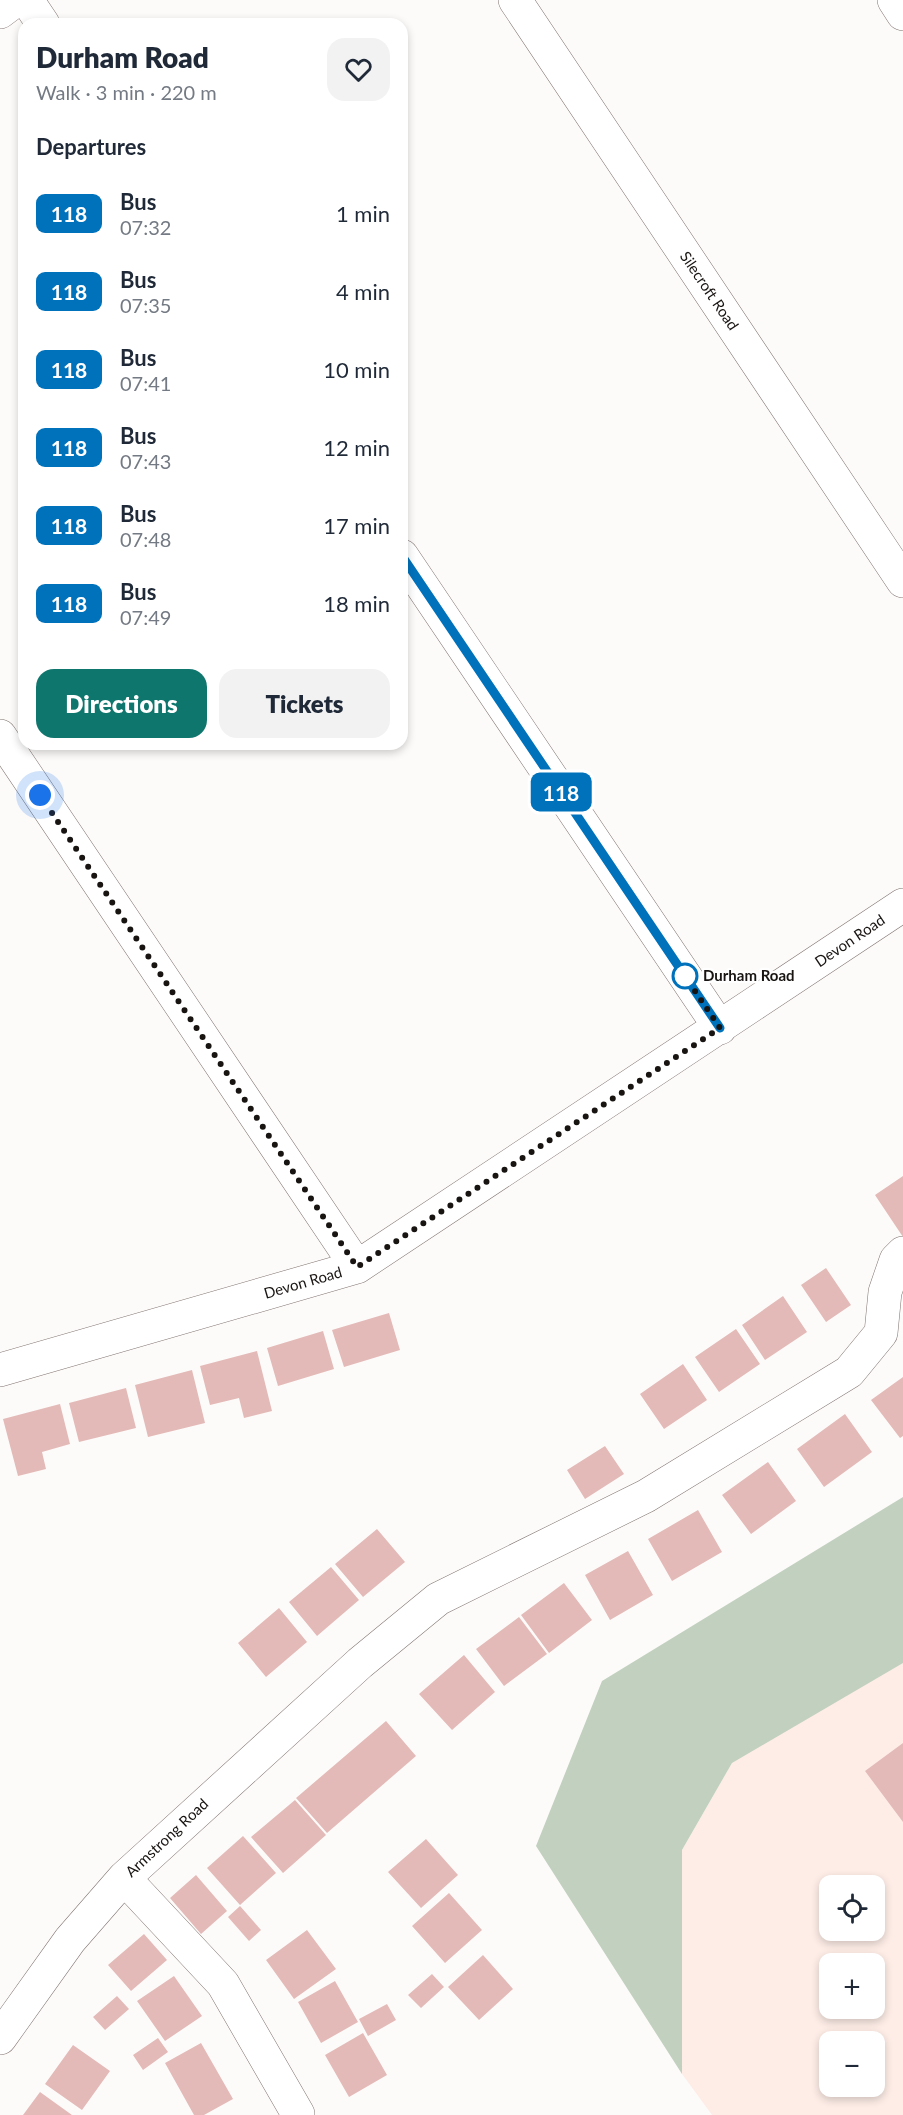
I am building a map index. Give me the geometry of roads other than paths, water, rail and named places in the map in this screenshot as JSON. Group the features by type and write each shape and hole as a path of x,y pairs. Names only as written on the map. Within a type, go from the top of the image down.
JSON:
{"street":[{"path":"0,12 16,0"},
{"path":"27,0 39,18"},
{"name":"Silecroft Road","path":"515,0 903,581"},
{"path":"408,565 720,1028"},
{"path":"0,736 357,1267"},
{"name":"Devon Road","path":"0,1370 357,1267 903,905"},
{"name":"Armstrong Road","path":"0,2038 70,1940 124,1878 360,1663 438,1599 646,1496 849,1372 881,1334 885,1292 896,1260 903,1253"},
{"path":"124,1878 223,1984 298,2114"}],"place":[{"name":"Durham Road","path":"685,976"}]}
